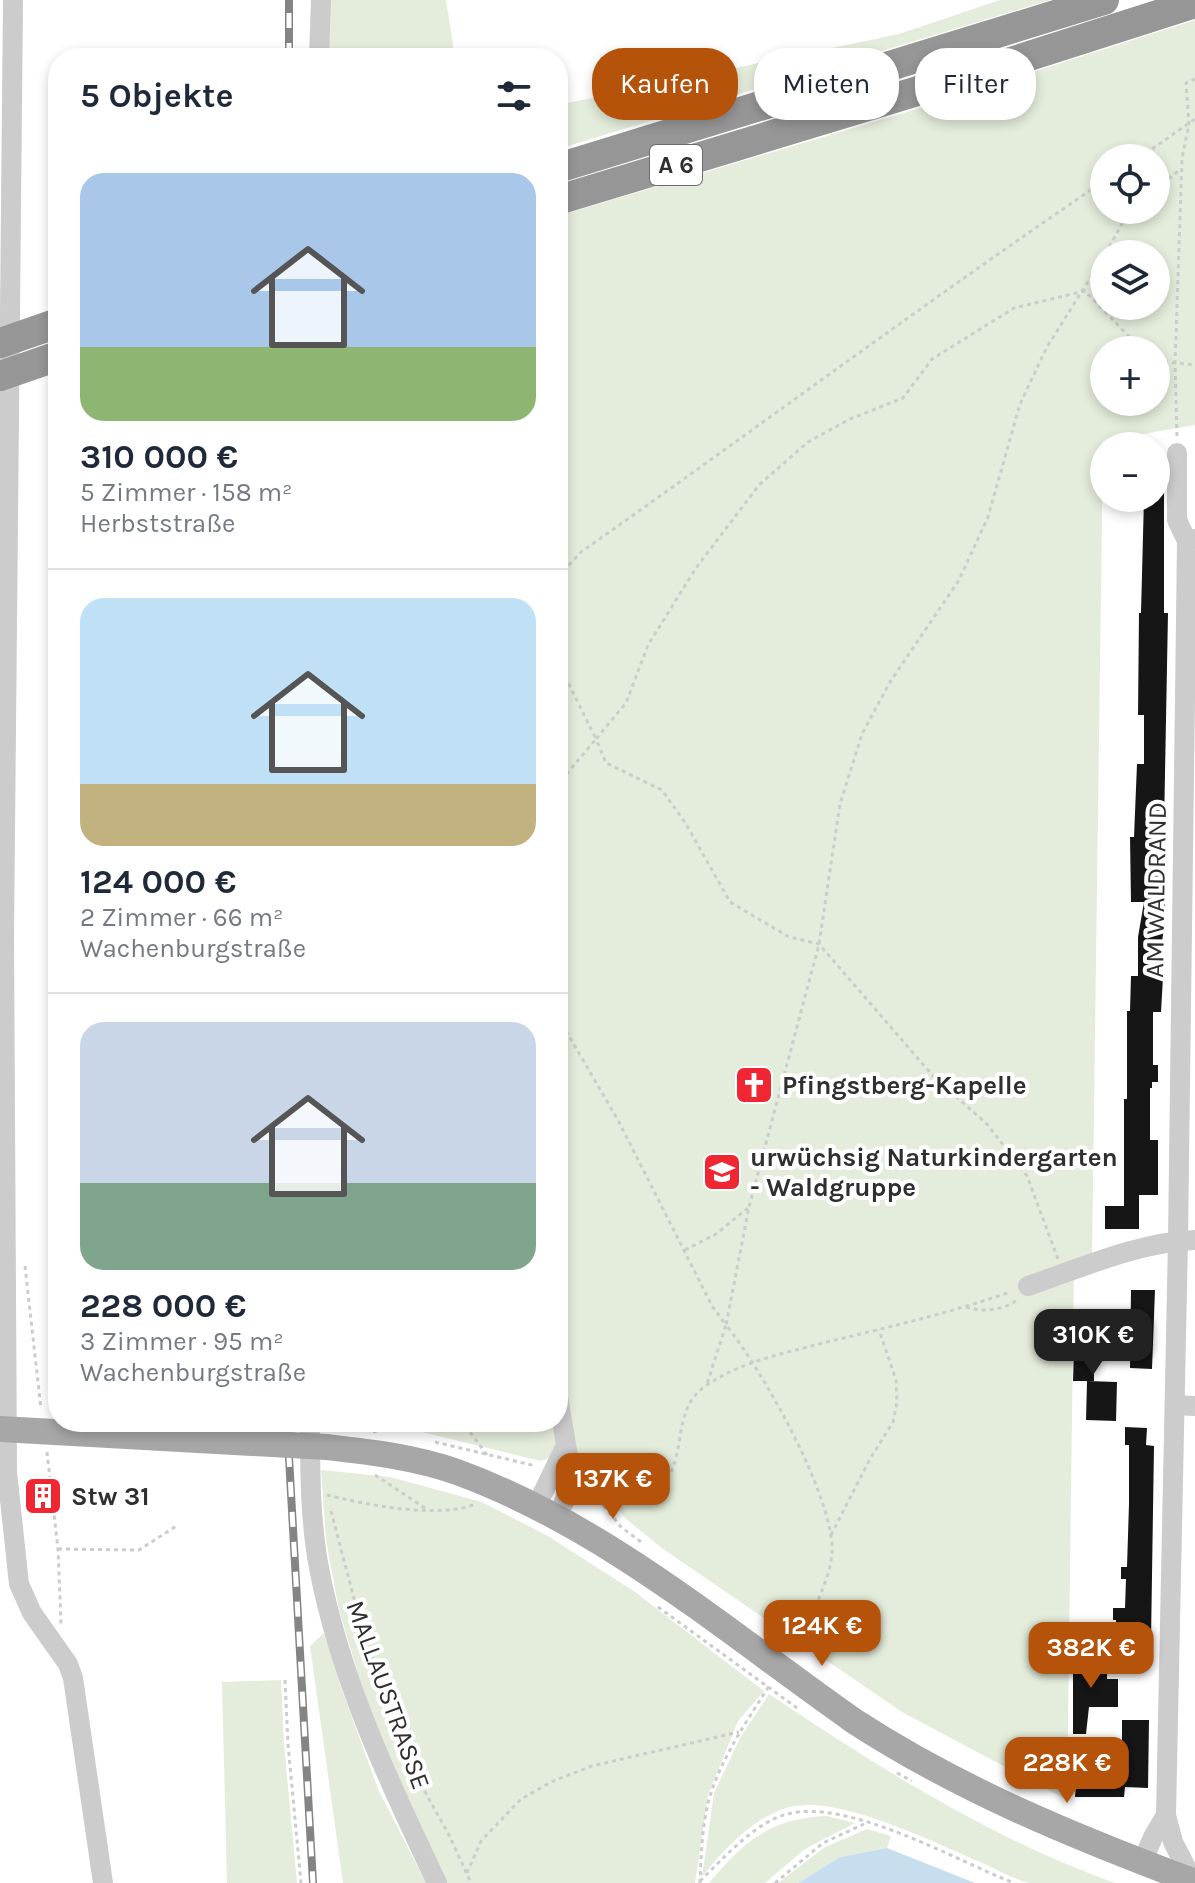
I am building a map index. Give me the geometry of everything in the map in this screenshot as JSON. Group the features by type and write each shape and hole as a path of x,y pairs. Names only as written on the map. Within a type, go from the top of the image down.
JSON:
{"highway":[{"name":"A 6","path":"568,165 1104,0"},
{"name":"A 6","path":"568,197 964,77 1195,3"},
{"path":"0,343 48,326"},
{"path":"0,376 48,359"}],"main road":[{"path":"0,1429 48,1432"},
{"path":"54,1432 326,1447 391,1454 456,1472 547,1511 642,1569 841,1712 890,1743 1016,1810 1194,1882"}],"street":[{"path":"13,0 4,936 4,1472 19,1584 32,1613 61,1654 73,1678 103,1883"},
{"path":"319,48 321,0"},
{"name":"AM WALDRAND","path":"1166,1815 1185,1406 1187,1240 1191,540 1177,520 1177,453"},
{"path":"1028,1286 1123,1254 1187,1240"},
{"name":"MALLAUSTRASSE","path":"310,1432 310,1492 319,1567 331,1619 376,1751 437,1883"},
{"path":"547,1511 571,1488 563,1472 566,1445 564,1432"},
{"path":"1166,1815 1173,1842 1194,1882"},
{"path":"1148,1865 1153,1837 1166,1815"},
{"path":"1148,1865 1169,1852 1173,1842"},
{"path":"1173,1842 1195,1850"}],"path":[{"path":"1177,453 1175,365 1182,168 1189,124 1186,83 1195,79"},
{"path":"1160,144 1195,119"},
{"path":"1170,178 1182,168"},
{"path":"568,566 581,552 961,278 1090,190"},
{"path":"707,1384 726,1325 749,1207 819,944 840,804 862,734 890,682 959,580 988,517 1020,404 1047,347 1090,282"},
{"path":"1085,291 1128,336"},
{"path":"568,772 626,703 648,645 696,568 759,485 808,442 850,419 903,398 932,359 1014,308 1085,291"},
{"path":"1170,364 1195,365"},
{"path":"568,682 606,763 662,790 686,824 730,902 789,937 819,944 933,1076 987,1124 1027,1176 1064,1274"},
{"path":"568,1034 619,1122 712,1306 754,1362 818,1490 831,1535 829,1578 791,1651"},
{"path":"685,1250 716,1234 749,1207"},
{"path":"25,1264 42,1418"},
{"path":"966,1307 981,1312 1000,1308 1017,1301 1028,1286"},
{"path":"602,1505 620,1504 647,1496 661,1487 676,1459 687,1410 695,1394 744,1364 966,1307 1028,1286"},
{"path":"831,1535 893,1422 897,1403 896,1380 879,1329"},
{"path":"362,1435 372,1432"},
{"path":"470,1432 489,1457"},
{"path":"431,1441 580,1476 621,1527 645,1545"},
{"path":"46,1449 58,1549 61,1654"},
{"path":"374,1475 426,1509"},
{"path":"320,1493 376,1507 461,1510 484,1501 471,1496"},
{"path":"330,1508 363,1633 410,1765 449,1835 471,1883"},
{"path":"58,1549 139,1550 178,1525"},
{"path":"653,1604 768,1688 739,1732 710,1796 700,1882"},
{"path":"285,1680 301,1883"},
{"path":"467,1873 481,1841 521,1799 553,1781 592,1766 739,1732"},
{"path":"700,1882 759,1829 787,1814 833,1812 1014,1883"},
{"path":"775,1883 823,1843 866,1823"}],"green space":[{"path":"327,0 446,0 453,48 325,48"},
{"path":"1000,0 1050,0 892,48 832,48 899,34"},
{"path":"1195,20 1195,425 1155,432 1090,432 1090,512 1102,512 1092,1260 1074,1265 1067,1800 902,1712 663,1549 626,1519 569,1450 541,1461 422,1432 568,1432 568,213 880,120 899,120 899,114 915,110 915,120 1036,120 1036,71"},
{"path":"754,64 754,90 738,94 738,68"},
{"path":"592,98 592,120 654,120 568,146 568,103"},
{"path":"321,1470 390,1477 482,1502 548,1536 635,1592 764,1691 738,1721 708,1795 695,1883 445,1883 397,1783 365,1697 339,1610 326,1540"},
{"path":"324,1633 378,1789 426,1883 343,1883 310,1646"},
{"path":"281,1680 297,1883 227,1883 222,1682"},
{"path":"769,1694 936,1799 1024,1845 1115,1883 1029,1883 883,1821 830,1807 806,1805 786,1808 750,1827 702,1877 714,1793 740,1738"},
{"path":"827,1816 855,1823 805,1849 765,1883 709,1883 734,1855 760,1834 790,1821"},
{"path":"867,1829 891,1836 887,1848 840,1857 798,1883 778,1883 825,1847"}],"water":[{"path":"887,1848 975,1883 798,1883 840,1857"}],"building":[{"path":"1144,512 1164,512 1164,613 1168,613 1165,922 1160,955 1163,955 1161,1012 1153,1012 1153,1065 1158,1065 1158,1082 1152,1082 1150,1088 1150,1140 1158,1140 1158,1195 1139,1195 1139,1229 1105,1229 1105,1206 1124,1206 1127,1011 1130,1011 1131,976 1138,976 1138,937 1144,902 1131,902 1130,837 1134,837 1137,764 1144,764 1144,715 1138,715"},
{"path":"1131,1290 1155,1290 1152,1369 1130,1368"},
{"path":"1075,1319 1088,1319 1088,1338 1094,1339 1094,1381 1073,1381"},
{"path":"1087,1381 1117,1382 1116,1421 1086,1420"},
{"path":"1125,1427 1147,1428 1146,1445 1154,1446 1151,1640 1126,1639 1126,1629 1116,1629 1116,1620 1113,1620 1113,1608 1125,1608 1126,1579 1121,1579 1121,1567 1127,1567 1129,1445 1125,1445"},
{"path":"1073,1658 1107,1658 1107,1679 1118,1679 1118,1707 1089,1707 1086,1734 1073,1734"},
{"path":"1122,1720 1149,1720 1148,1788 1125,1787 1124,1797 1075,1797 1076,1783 1080,1784 1080,1749 1122,1750"}],"railway":[{"path":"289,0 289,48"},
{"path":"288,1432 313,1883"}],"place":[{"name":"Pfingstberg-Kapelle","path":"754,1085"},
{"name":"urwüchsig Naturkindergarten - Waldgruppe","path":"722,1172"},
{"name":"Stw 31","path":"43,1496"}]}
